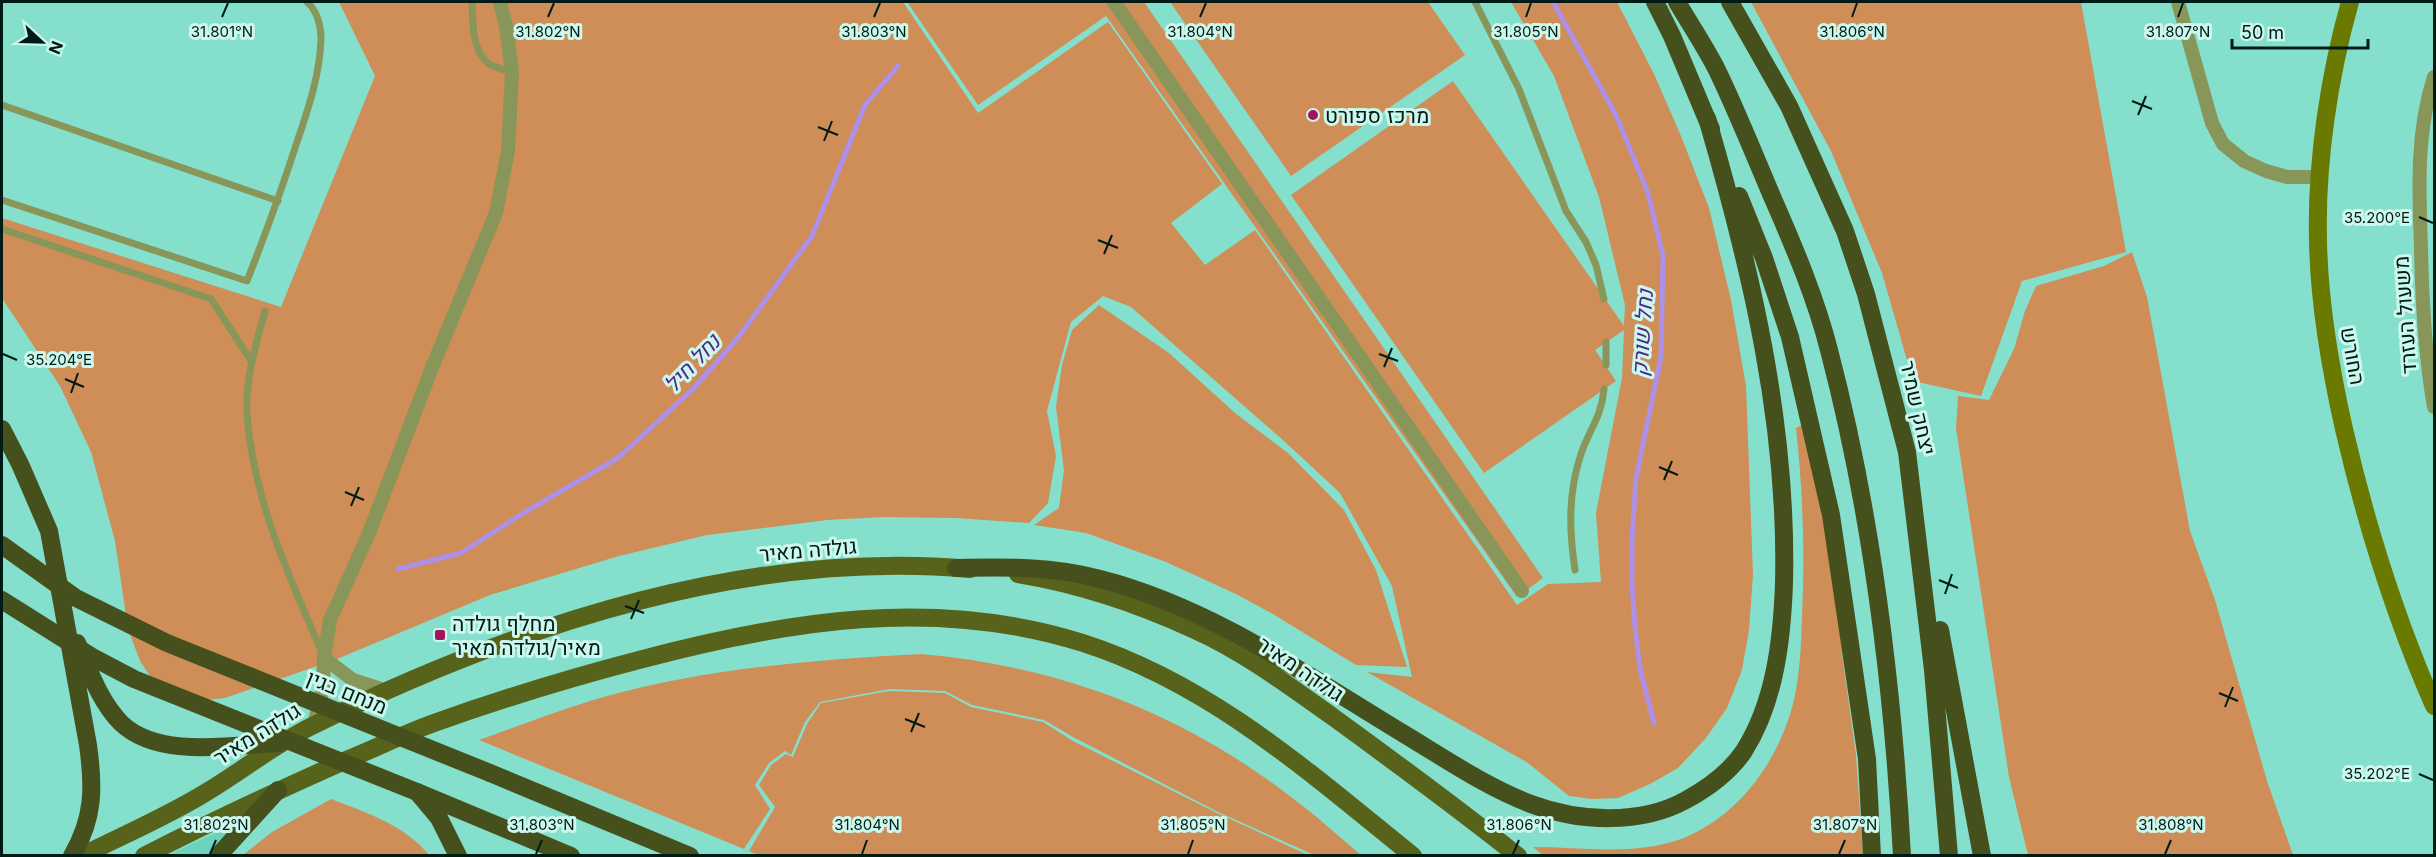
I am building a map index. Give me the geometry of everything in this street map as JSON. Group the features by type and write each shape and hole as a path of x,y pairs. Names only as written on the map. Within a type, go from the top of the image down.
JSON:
{"highway":[{"path":"1656,2 1707,118 1768,269 1790,338 1833,526 1864,737 1872,855"},
{"path":"1677,2 1716,68 1754,153 1799,259 1829,348 1858,481 1880,615 1899,797 1902,855"},
{"name":"יצחק שמיר","path":"1730,2 1789,106 1845,231 1866,294 1907,452 1933,670 1949,855"},
{"path":"956,568 1019,567 1059,571 1100,578 1158,598 1216,624 1277,657 1438,754 1530,804 1568,814 1610,819 1643,816 1676,806 1696,795 1721,777 1743,752 1761,715 1772,683 1780,642 1785,557 1784,503 1767,366 1743,253 1707,118"},
{"path":"2,429 49,531 93,777 91,807 86,828 72,855"},
{"path":"1907,452 1982,855"},
{"name":"מנחם בגין","path":"2,545 76,598 167,643 690,855"},
{"path":"2,600 94,658 134,679 571,855"},
{"path":"63,604 99,691 121,723 136,734 152,742 168,746 280,743"},
{"path":"218,855 278,790"},
{"path":"417,792 439,818 458,855"}],"main road":[{"name":"גולדה מאיר","path":"82,855 184,806 280,743 314,725 461,660 568,622 713,584 783,573 847,568 956,568 1042,578 1097,593 1196,630 1255,663 1305,697 1518,855"},
{"path":"144,855 278,790 430,724 591,673 707,642 799,625 852,618 909,616 959,619 1040,632 1083,643 1151,670 1222,708 1257,732 1413,855"}],"street":[{"path":"314,725 323,687 324,658 330,620 369,533 433,365 496,213 508,151 512,72 506,26 500,2"},
{"path":"1114,2 1522,591"},
{"path":"2178,2 2212,123 2223,144 2244,161 2266,171 2287,177 2321,177"},
{"name":"החורש","path":"2350,2 2340,37 2331,90 2321,177 2319,261 2324,318 2332,374 2356,480 2374,543 2434,706"},
{"name":"משעול העזרד","path":"2434,77 2424,120 2418,168 2422,304 2434,407"},
{"path":"324,658 353,680 387,691"}],"lane":[{"path":"2,200 247,281 278,201 306,114 318,64 321,38 318,17 307,2"},
{"path":"472,2 473,33 481,54 491,65 512,72"},
{"path":"1475,2 1519,89 1566,211 1586,242 1596,265 1604,298"},
{"path":"2,105 278,201"},
{"path":"2,229 211,300 252,362"},
{"path":"265,311 252,362 247,413 257,476 276,544 324,658"},
{"path":"1606,342 1606,365"},
{"path":"1575,570 1570,532 1570,504 1574,478 1584,447 1602,410 1604,389"}],"shaded area":[{"path":"339,2 903,2 978,113 1108,22 1222,184 1171,223 1205,265 1255,230 1517,605 1548,584 1601,582 1596,513 1622,378 1624,330 1595,350 1616,381 1484,473 1291,195 1453,81 1624,326 1625,305 1599,197 1554,76 1511,2 1617,2 1654,74 1709,208 1731,300 1746,386 1753,575 1749,630 1742,670 1727,708 1706,738 1678,768 1618,798 1592,799 1569,796 1528,763 1367,672 1412,677 1392,586 1340,493 1131,307 1103,296 1071,322 1047,411 1056,456 1048,503 1029,523 955,518 883,517 827,520 707,535 619,556 490,595 337,659 225,698 197,701 154,682 140,661 128,629 115,541 91,452 60,386 2,298 2,218 281,307 375,76"},
{"path":"907,2 1144,2 1543,578 1517,597 1106,16 978,105"},
{"name":"מרכז ספורט","path":"1170,2 1428,2 1465,55 1291,176"},
{"path":"1751,2 2081,2 2126,252 2022,281 1981,396 1913,381 1882,273 1831,151"},
{"path":"2132,252 2147,297 2190,531 2215,600 2267,781 2293,855 2028,855 2009,777 1956,428 1958,396 1989,400 2014,349 2025,311 2036,286 2104,266"},
{"path":"1099,305 1169,353 1235,413 1288,453 1344,510 1376,570 1407,667 1356,665 1273,614 1236,594 1166,562 1086,533 1034,525 1059,508 1064,470 1056,407 1062,365 1072,330"},
{"path":"1802,425 1830,543 1856,755 1863,855 1544,856 1533,847 1626,849 1645,847 1681,839 1702,829 1739,801 1754,783 1779,744 1794,700 1799,669 1803,547 1802,499 1796,428"},
{"path":"921,654 1021,669 1116,698 1162,718 1206,740 1249,767 1318,818 1361,855 1314,855 1216,811 1044,720 972,705 945,691 890,689 820,702 805,722 791,755 785,751 769,763 755,785 770,809 744,849 479,740 600,698 679,679 759,667"},
{"path":"889,691 945,693 971,707 1043,722 1073,741 1215,812 1308,855 761,856 749,851 775,807 759,785 771,765 786,754 793,757 807,724 821,703"},
{"path":"331,799 384,821 408,835 429,855 243,855 272,832"},
{"path":"233,825 217,855 168,855"}],"waterway":[{"name":"נחל שורק","path":"1553,2 1616,115 1648,193 1663,256 1661,357 1636,478 1632,539 1632,584 1640,669 1654,723"},
{"name":"נחל חיל","path":"398,569 461,553 525,512 618,458 693,389 737,339 812,236 865,105 898,66"}],"place":[{"name":"מרכז ספורט","path":"1313,115"},
{"name":"מחלף גולדה מאיר/גולדה מאיר","path":"440,635"}]}
